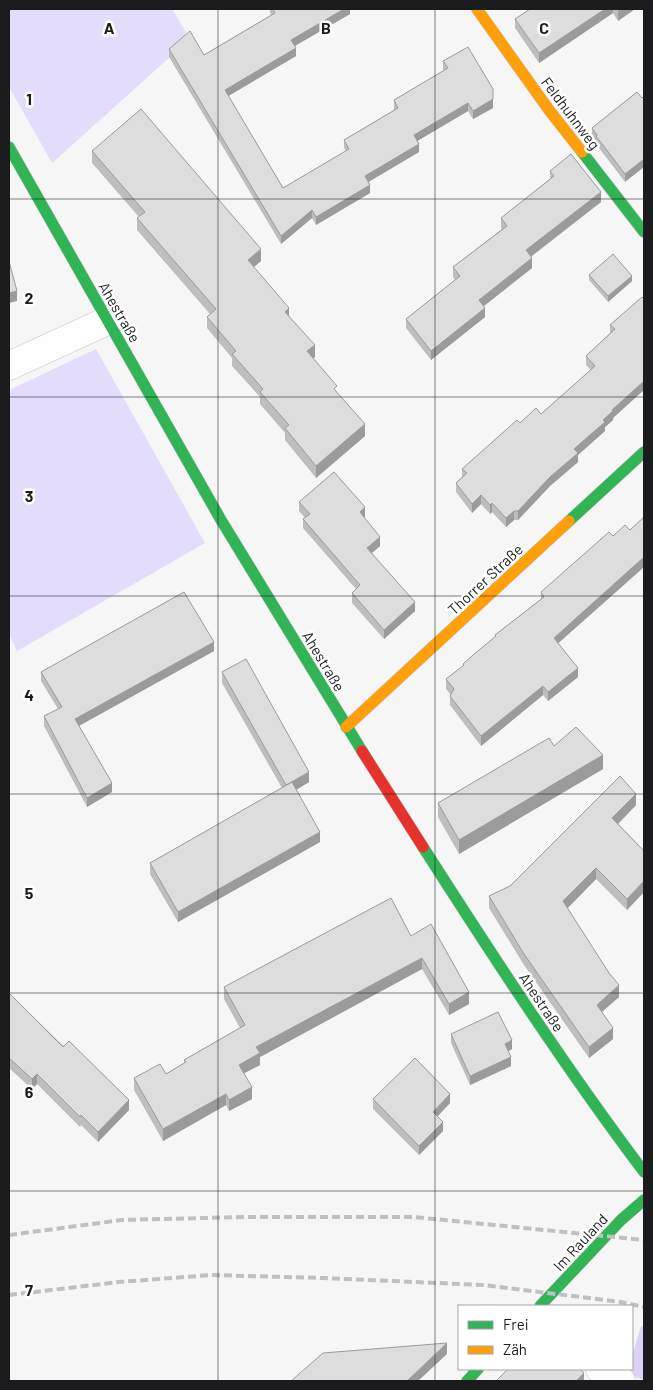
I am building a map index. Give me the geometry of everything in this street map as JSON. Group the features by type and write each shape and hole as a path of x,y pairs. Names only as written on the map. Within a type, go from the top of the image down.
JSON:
{"street":[{"name":"Feldhuhnweg","path":"477,9 549,110 644,232"},
{"name":"Ahestraße","path":"9,148 221,520 346,727 504,974 598,1111 644,1172"},
{"path":"9,366 107,321"},
{"name":"Thorrer Straße","path":"346,727 644,452"},
{"name":"Im Rauland","path":"541,1305 621,1220 644,1200"},
{"path":"467,1381 477,1370"},
{"path":"602,1370 620,1381"}],"shaded area":[{"path":"9,9 172,9 190,39 52,163 9,87"},
{"path":"96,349 205,543 17,651 9,634 9,390"},
{"path":"641,1326 644,1327 644,1380 626,1374 628,1370 633,1370 633,1353"}],"building":[{"path":"273,9 344,9 291,40 296,48 225,90 283,188 349,149 344,140 398,108 394,100 448,68 443,61 468,47 493,89 493,99 473,111 468,103 414,135 419,144 365,176 370,185 316,217 312,210 281,236 169,49 190,31 204,55 275,13"},
{"path":"530,9 605,9 539,53 515,19"},
{"path":"637,92 642,98 644,96 644,159 625,174 592,128"},
{"path":"141,109 261,249 248,260 289,308 285,312 315,345 307,351 337,386 334,389 365,424 316,466 285,428 289,425 260,392 263,389 232,354 236,351 207,317 216,309 137,218 145,212 92,151"},
{"path":"571,154 601,192 526,250 532,258 479,300 485,308 431,351 406,319 460,276 453,267 507,226 501,218 554,176 550,171"},
{"path":"613,254 632,276 608,296 589,275"},
{"path":"9,261 17,291 9,293"},
{"path":"642,297 644,299 644,381 612,410 603,420 605,422 574,449 578,453 550,477 518,511 514,511 506,518 492,503 490,505 481,495 472,504 456,483 467,473 462,469 517,420 520,423 536,408 541,414 595,366 586,356 615,329 610,325"},
{"path":"334,472 365,507 360,512 380,537 367,548 415,602 384,630 352,593 360,585 303,519 310,514 299,502"},
{"path":"644,517 644,557 554,638 578,668 548,692 543,686 481,736 450,696 454,689 446,679 464,665 495,635 544,597 541,592 609,532 613,536 625,525 630,530"},
{"path":"184,592 214,642 75,719 112,783 87,798 44,716 62,707 41,672"},
{"path":"246,659 309,772 286,785 222,672"},
{"path":"576,727 603,755 459,840 438,803 549,738 554,746"},
{"path":"620,776 636,794 612,818 644,851 644,881 627,899 596,868 563,901 609,973 619,985 597,1005 613,1028 589,1047 524,954 489,896 510,886"},
{"path":"292,782 320,832 178,912 150,863"},
{"path":"391,898 411,936 431,924 469,992 449,1004 422,958 256,1047 260,1053 239,1065 252,1087 229,1100 226,1094 163,1129 134,1078 160,1064 166,1074 186,1062 184,1060 245,1025 224,987"},
{"path":"9,993 63,1047 69,1041 129,1100 98,1132 81,1115 80,1117 37,1074 32,1079 9,1058"},
{"path":"498,1012 512,1040 505,1044 511,1057 470,1076 451,1034"},
{"path":"415,1058 450,1094 433,1112 443,1122 419,1146 373,1099"},
{"path":"447,1343 407,1381 291,1381 323,1353"},
{"path":"507,1370 581,1370 584,1373 576,1381 496,1381"}],"railway":[{"path":"9,1235 122,1220 245,1217 414,1217 644,1240"},
{"path":"9,1295 119,1282 211,1275 483,1285 621,1302 644,1307"}],"traffic: fast":[{"path":"9,147 221,520 362,751"},
{"path":"582,152 644,232"},
{"path":"569,521 644,452"},
{"path":"423,847 530,1012 644,1172"},
{"path":"541,1305 621,1220 644,1200"},
{"path":"467,1381 477,1370"}],"traffic: slow":[{"path":"477,9 549,110 582,152"},
{"path":"346,727 569,521"}],"traffic: jam":[{"path":"362,751 423,847"}]}
